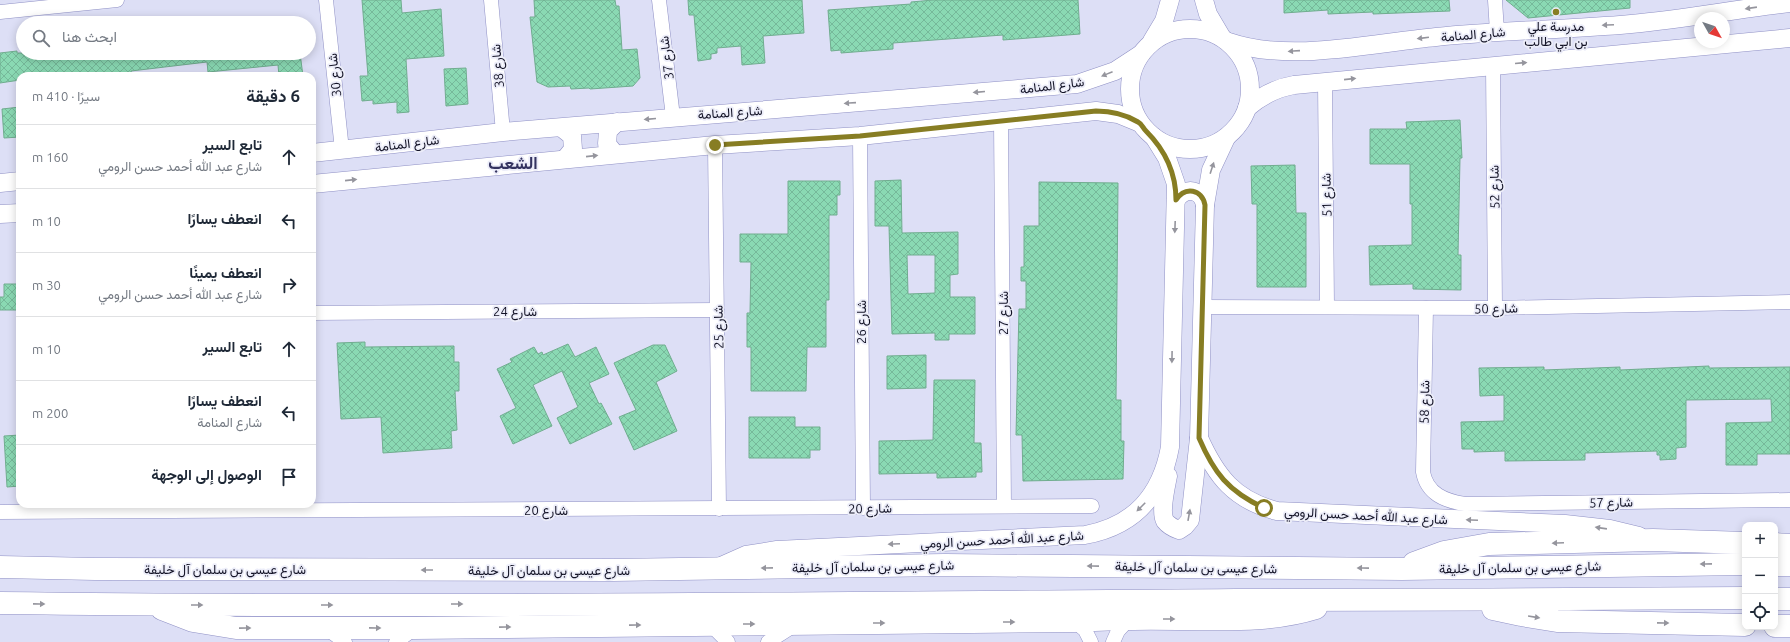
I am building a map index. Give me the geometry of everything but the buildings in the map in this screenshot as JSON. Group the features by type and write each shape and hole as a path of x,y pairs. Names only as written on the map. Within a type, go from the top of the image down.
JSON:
{"highway":[{"path":"1402,569 1444,552 1489,544 1653,540 1742,543"},
{"path":"1778,544 1790,545"},
{"name":"شارع عيسى بن سلمان آل خليفة","path":"0,567 111,569 716,569 945,564 1402,569 1742,564"},
{"path":"1778,565 1790,565"},
{"path":"0,603 154,605 759,604 1337,600 1469,601 1742,598"},
{"path":"1778,599 1790,599"},
{"path":"154,605 180,617 222,627 415,628 1074,621 1130,618 1268,618 1292,615 1337,600"},
{"path":"1469,601 1503,612 1557,621 1742,625"},
{"path":"1778,626 1790,626"}],"street":[{"path":"0,12 91,1 117,0"},
{"name":"شارع 30","path":"326,0 342,150"},
{"name":"شارع 38","path":"491,0 503,132"},
{"name":"شارع 37","path":"658,0 673,117"},
{"path":"1170,0 1164,21 1135,65 1130,88 1131,100 1140,123 1154,137 1171,146 1190,149 1214,144 1226,138 1255,101 1274,90 1284,87 1493,65 1790,38"},
{"path":"1204,0 1208,14 1225,39 1243,60 1248,71 1250,90 1248,108"},
{"path":"1495,0 1497,32"},
{"name":"شارع المنامة","path":"1225,39 1256,50 1284,52 1497,32 1631,24 1790,4"},
{"path":"1672,49 1666,37 1666,30 1675,19"},
{"path":"1631,24 1639,32 1641,38 1641,44 1633,53"},
{"path":"1146,49 1172,31 1185,28 1210,31 1225,39"},
{"name":"شارع المنامة","path":"316,153 503,132 1077,84 1115,71 1146,49"},
{"name":"شارع 52","path":"1493,65 1495,308"},
{"name":"شارع 51","path":"1325,82 1327,308"},
{"path":"1075,113 1082,105 1084,100 1081,88 1077,84"},
{"path":"316,184 715,145 860,136 1096,111 1111,112 1140,123"},
{"name":"شارع 27","path":"1001,121 1004,506"},
{"path":"616,154 607,144 608,131 617,122"},
{"path":"562,128 572,136 573,149 565,159"},
{"name":"شارع 26","path":"860,136 863,508"},
{"name":"شارع عبد الله أحمد حسن الرومي","path":"716,569 746,555 777,550 1085,535 1097,533 1120,524 1140,509 1156,489 1167,463 1170,447 1176,200 1174,176 1167,158 1154,137"},
{"name":"شارع عبد الله أحمد حسن الرومي","path":"1226,138 1211,170 1205,205 1199,438 1209,460 1226,483 1248,501 1264,508 1277,511 1588,526 1631,533 1653,540"},
{"name":"شارع 25","path":"715,145 719,509"},
{"path":"0,183 16,181"},
{"path":"1176,200 1183,192 1193,191 1202,196 1205,205"},
{"path":"0,214 16,212"},
{"name":"شارع 50","path":"1202,307 1495,308 1790,302"},
{"name":"شارع 58","path":"1426,308 1423,472 1424,479 1434,492"},
{"name":"شارع 24","path":"316,313 718,310"},
{"path":"1167,463 1168,475 1164,499 1164,520 1170,526 1179,530 1190,520 1199,438"},
{"name":"شارع 57","path":"1434,492 1444,500 1465,504 1790,500"},
{"name":"شارع 20","path":"0,512 131,508 719,509 1092,506"},
{"path":"1113,642 1118,631 1130,618"},
{"path":"1074,621 1085,630 1091,642"},
{"path":"710,624 728,642"},
{"path":"768,642 798,624"},
{"path":"324,627 345,642"},
{"path":"396,642 415,628"}],"place":[{"name":"مدرسة علي بن ابي طالب","path":"1556,12"}],"district":[{"name":"الشعب","path":"513,162"}],"route":[{"path":"715,145 860,136 1096,111 1118,114 1140,123 1154,137 1167,158 1176,184 1176,200 1183,192 1193,191 1202,196 1205,205 1199,438 1209,460 1217,473 1226,483 1248,501 1264,508"}]}
